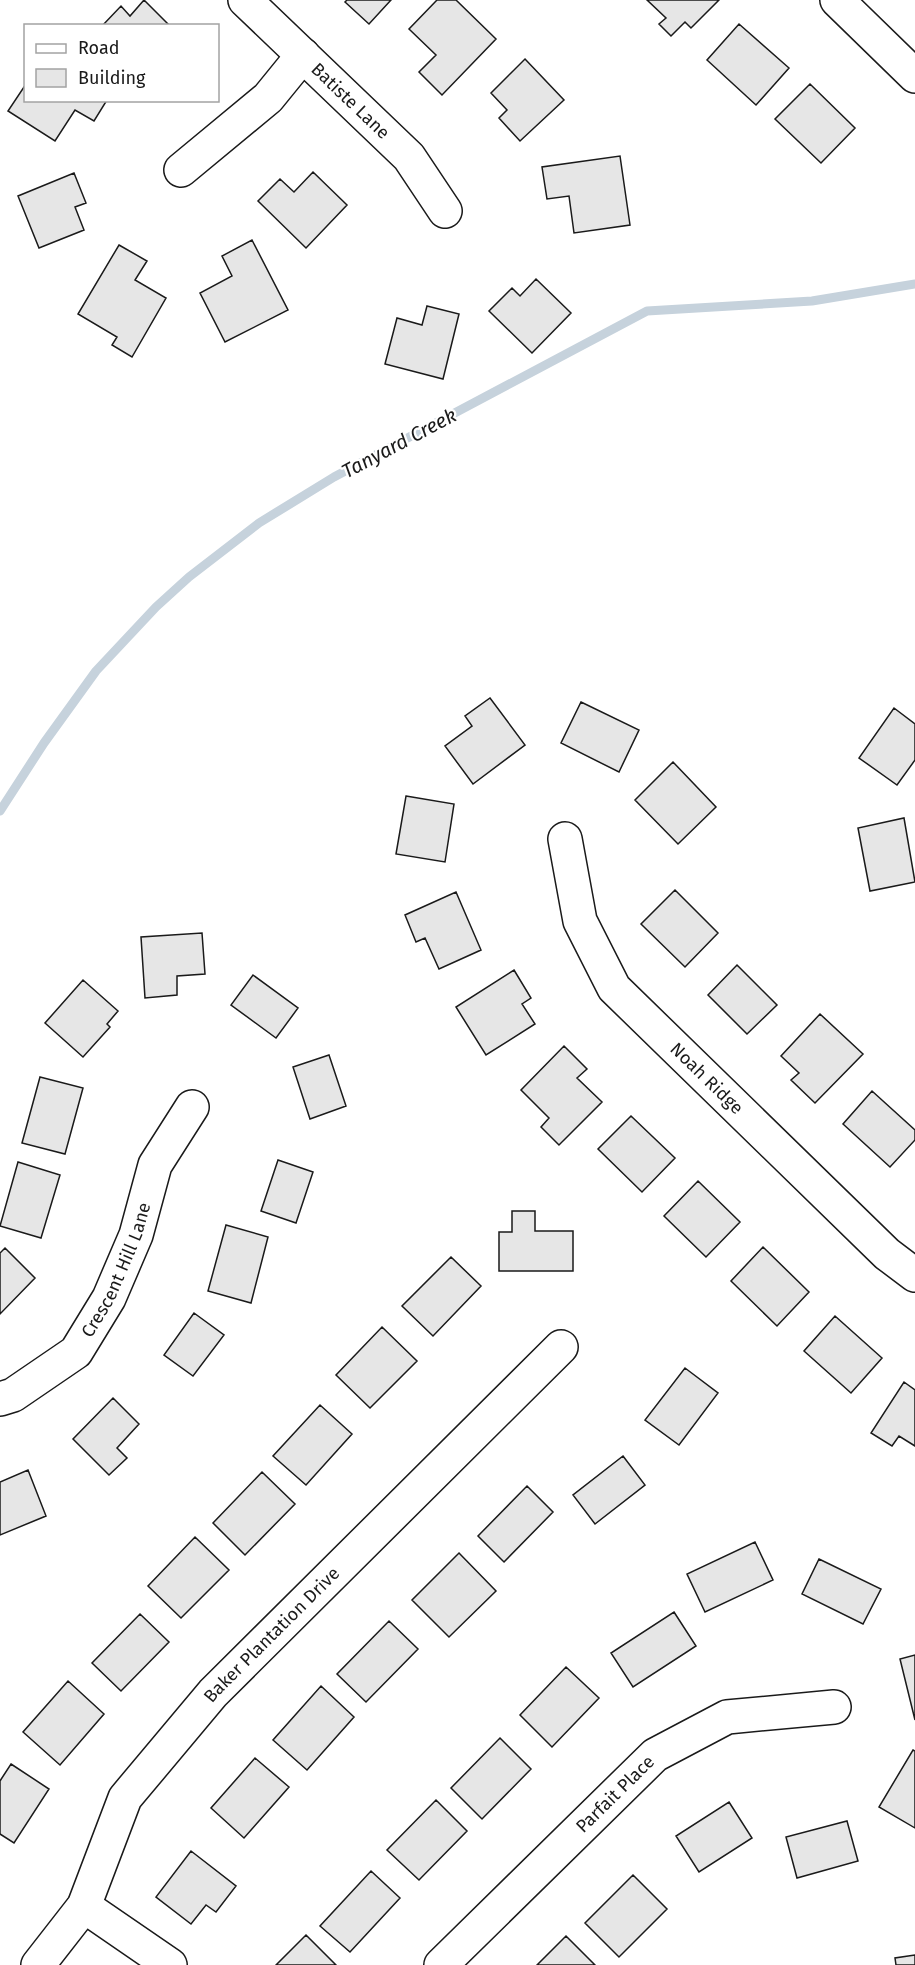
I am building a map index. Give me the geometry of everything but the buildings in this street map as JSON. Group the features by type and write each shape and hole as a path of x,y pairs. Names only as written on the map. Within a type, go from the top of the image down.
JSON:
{"street":[{"name":"Batiste Lane","path":"244,0 409,157 445,211"},
{"path":"837,0 915,76"},
{"path":"181,170 268,98 303,55"},
{"name":"Noah Ridge","path":"565,839 580,921 614,988 887,1254 915,1275"},
{"name":"Crescent Hill Lane","path":"0,1399 13,1395 76,1352 114,1287 136,1235 155,1165 192,1107"},
{"name":"Baker Plantation Drive","path":"38,1965 84,1906 125,1798 213,1693 561,1347"},
{"name":"Parfait Place","path":"441,1965 655,1755 727,1717 834,1707"},
{"path":"84,1906 170,1965"}],"waterway":[{"name":"Tanyard Creek","path":"0,811 44,743 96,671 156,607 189,577 259,523 334,477 647,311 812,301 915,284"}]}
